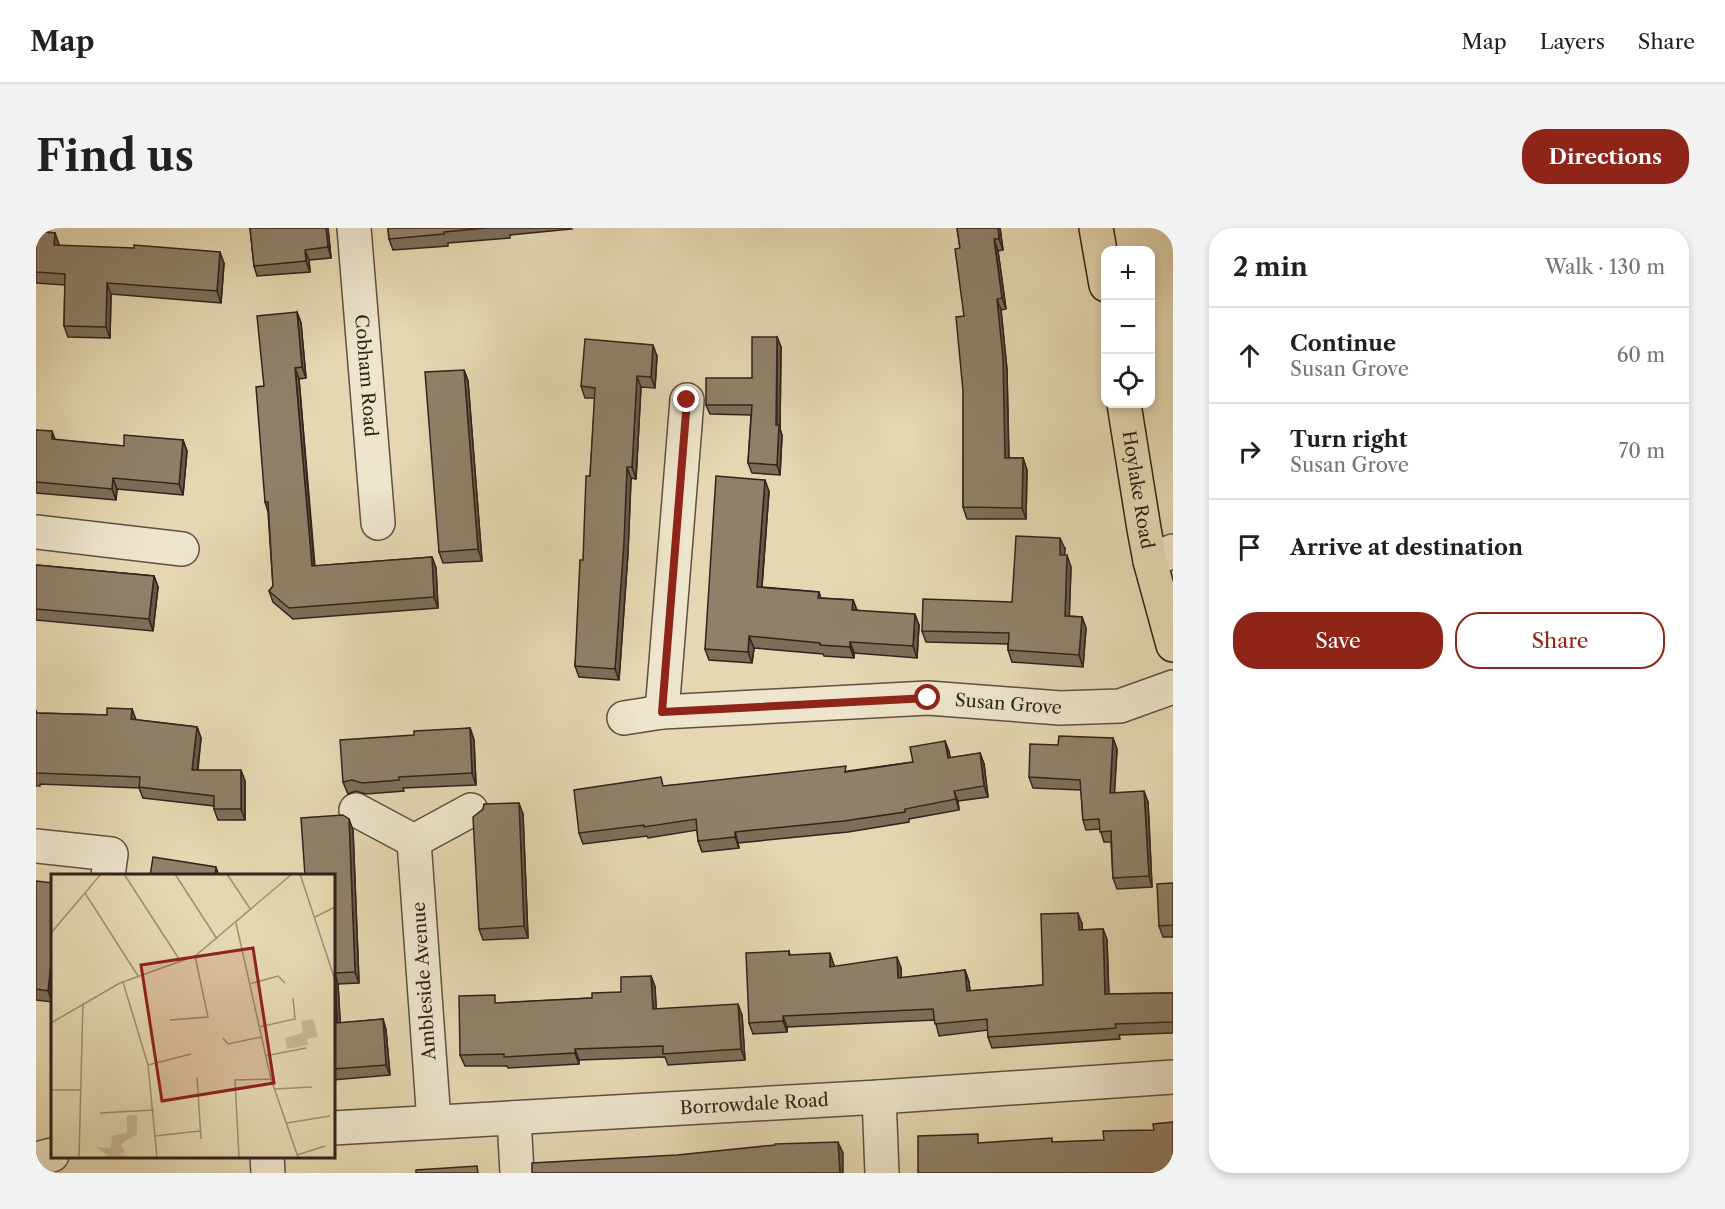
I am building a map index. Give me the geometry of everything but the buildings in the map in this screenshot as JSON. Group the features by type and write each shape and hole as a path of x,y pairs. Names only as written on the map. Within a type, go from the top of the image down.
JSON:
{"main road":[{"path":"1096,228 1101,256"},
{"name":"Hoylake Road","path":"1125,408 1144,529 1162,556 1173,645"}],"street":[{"name":"Cobham Road","path":"354,228 378,523"},
{"path":"662,712 687,400"},
{"path":"36,532 182,549"},
{"name":"Susan Grove","path":"624,718 662,712 928,698 1060,708 1120,706 1173,687"},
{"path":"356,810 414,841 471,810"},
{"name":"Ambleside Avenue","path":"414,841 434,1122"},
{"path":"36,846 111,854 108,874"},
{"name":"Borrowdale Road","path":"334,1128 879,1097 1173,1077"},
{"path":"879,1097 882,1173"},
{"path":"514,1118 517,1173"},
{"path":"36,1158 51,1155"},
{"path":"267,1158 268,1173"}],"route":[{"path":"687,400 662,712 928,698"}]}
